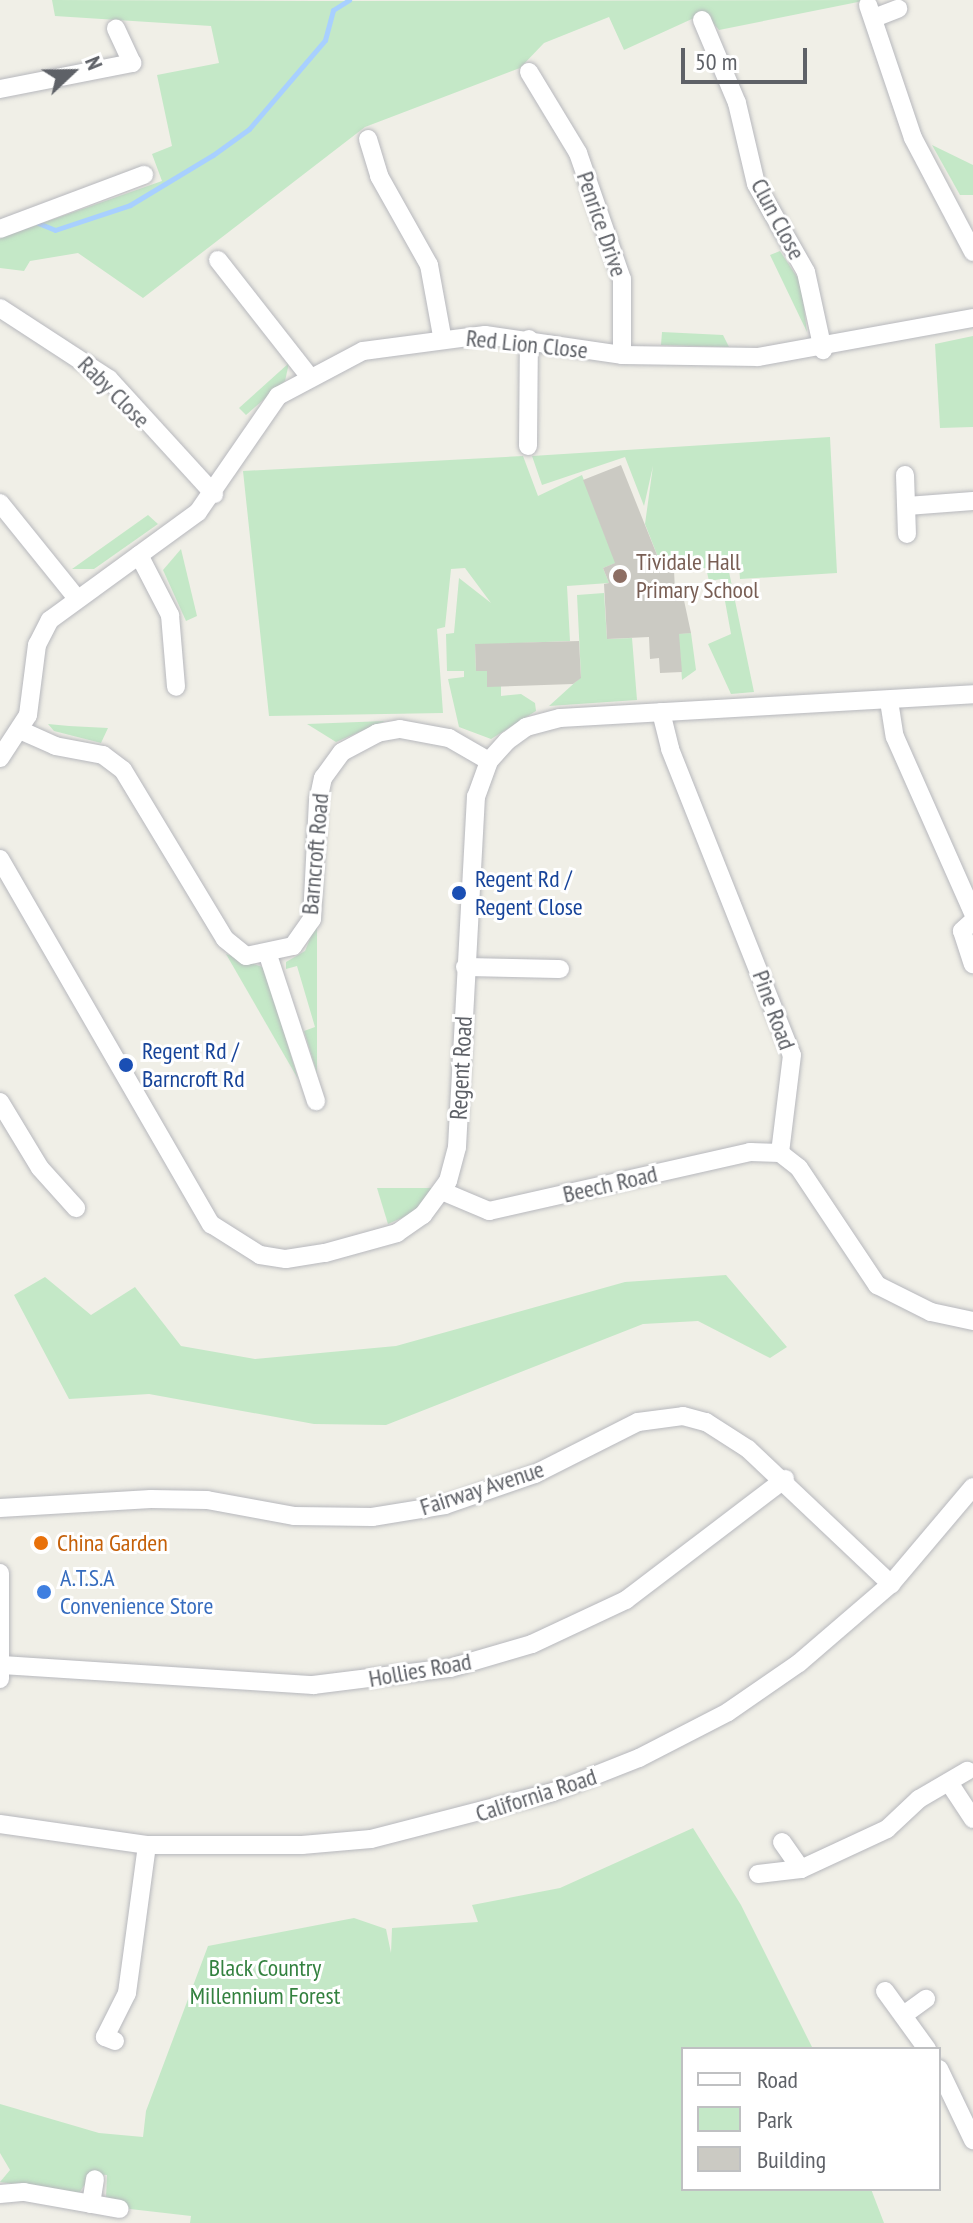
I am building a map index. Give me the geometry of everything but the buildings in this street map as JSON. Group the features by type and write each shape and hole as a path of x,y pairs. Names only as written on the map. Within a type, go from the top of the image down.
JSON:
{"street":[{"path":"898,9 871,11 913,138 973,252"},
{"name":"Clun Close","path":"702,20 722,41 756,184 809,281 823,350"},
{"path":"0,89 132,63 116,29"},
{"name":"Penrice Drive","path":"529,72 555,93 622,279 622,355"},
{"path":"368,139 379,176 429,265 442,336"},
{"path":"0,229 144,175"},
{"path":"218,260 309,376"},
{"path":"245,291 261,279"},
{"name":"Raby Close","path":"0,308 109,379 214,494"},
{"name":"Red Lion Close","path":"0,758 22,731 37,645 50,620 75,596 179,530 214,494 269,407 309,376 363,351 442,336 529,339 622,355 758,357 823,350 973,318"},
{"path":"528,446 529,339"},
{"path":"905,475 907,534"},
{"path":"907,506 973,501"},
{"path":"0,503 75,596"},
{"path":"139,555 170,615 176,687"},
{"name":"Regent Road","path":"444,1192 457,1147 476,797 489,761 526,727 661,712 973,694"},
{"path":"889,701 895,737 973,913"},
{"name":"Pine Road","path":"661,712 670,749 792,1055 780,1153"},
{"name":"Barncroft Road","path":"268,955 293,946 312,919 318,801 323,778 342,752 377,733 400,729 449,738 489,761"},
{"path":"22,731 55,746 103,755 123,770 225,939 246,956 268,955 316,1101"},
{"path":"0,859 192,1193 211,1224 232,1241 286,1259 325,1253 397,1233 444,1192"},
{"path":"973,921 962,931 973,964"},
{"path":"465,967 560,969"},
{"path":"0,1102 40,1168 76,1208"},
{"name":"Beech Road","path":"444,1192 489,1211 750,1152 780,1153"},
{"path":"780,1153 799,1168 877,1285 931,1312 973,1321"},
{"name":"Fairway Avenue","path":"0,1508 151,1499 207,1500 294,1516 372,1517 487,1491 663,1415 706,1422 785,1479 891,1584"},
{"name":"Hollies Road","path":"1,1672 313,1685 450,1668 532,1644 626,1600 785,1479"},
{"name":"California Road","path":"0,1824 147,1845 371,1839 553,1792 639,1758 728,1712 799,1663 891,1584 973,1487"},
{"path":"0,1573 1,1672"},
{"path":"758,1874 801,1869 887,1829 919,1799 950,1784 967,1771"},
{"path":"950,1784 973,1819"},
{"path":"782,1842 801,1869"},
{"path":"104,2038 127,1993 147,1845"},
{"path":"885,1991 905,2014 926,2047"},
{"path":"905,2014 926,1999"},
{"path":"941,2073 973,2140"},
{"path":"91,2204 95,2179"},
{"path":"0,2194 120,2209"}],"green space":[{"path":"52,0 868,0 719,30 705,13 624,50 609,17 544,43 520,68 365,127 143,298 78,253 30,261 24,271 0,268 0,238 162,181 152,154 172,146 157,75 219,63 211,26 55,16"},
{"path":"932,145 973,165 973,195 960,195"},
{"path":"780,251 801,283 807,332 770,255"},
{"path":"662,332 723,335 729,347 661,345"},
{"path":"973,336 973,427 940,428 935,344"},
{"path":"289,363 285,381 246,415 239,408"},
{"path":"830,437 837,573 740,579 739,566 728,567 754,692 731,694 708,644 731,634 721,579 709,581 706,568 663,570 645,524 653,466 644,506 625,457 542,485 532,456"},
{"path":"523,456 538,496 582,475 607,541 623,560 603,568 609,583 567,586 570,641 475,645 476,671 487,671 488,686 501,686 501,696 521,694 535,703 536,711 491,739 459,727 448,679 464,677 464,671 447,671 446,634 454,633 459,578 491,603 465,568 451,569 445,627 437,629 443,713 269,716 243,471"},
{"path":"148,515 158,524 94,569 72,569"},
{"path":"181,549 197,616 186,621 163,570"},
{"path":"604,593 607,639 632,638 637,700 549,706 581,677 577,595"},
{"path":"691,633 696,670 682,680 680,654 670,634"},
{"path":"385,721 336,742 307,724"},
{"path":"48,724 108,728 101,743 54,731"},
{"path":"317,922 317,1073 304,1031 315,1027 297,966 286,969 286,962 305,951"},
{"path":"226,954 265,968 298,1079"},
{"path":"377,1188 432,1188 413,1213 388,1224"},
{"path":"726,1275 787,1347 770,1358 698,1321 643,1324 386,1425 314,1424 149,1394 69,1399 14,1295 45,1277 91,1315 135,1287 181,1346 255,1359 396,1346 625,1282"},
{"name":"Black Country Millennium Forest","path":"693,1828 741,1905 812,2047 681,2047 681,2191 872,2191 884,2223 190,2223 191,2216 130,2209 106,2198 107,2175 92,2174 79,2193 0,2182 10,2170 0,2153 0,2104 99,2133 143,2137 146,2111 208,1946 354,1918 386,1929 391,1953 392,1928 478,1922 472,1905 560,1888"}],"waterway":[{"path":"38,223 55,230 130,205 213,155 249,129 325,40 333,10 349,0"}],"place":[{"name":"Tividale Hall Primary School","path":"620,576"},
{"name":"Regent Rd / Regent Close","path":"459,893"},
{"name":"Regent Rd / Barncroft Rd","path":"126,1065"},
{"name":"China Garden","path":"41,1543"},
{"name":"A.T.S.A Convenience Store","path":"44,1592"}]}
